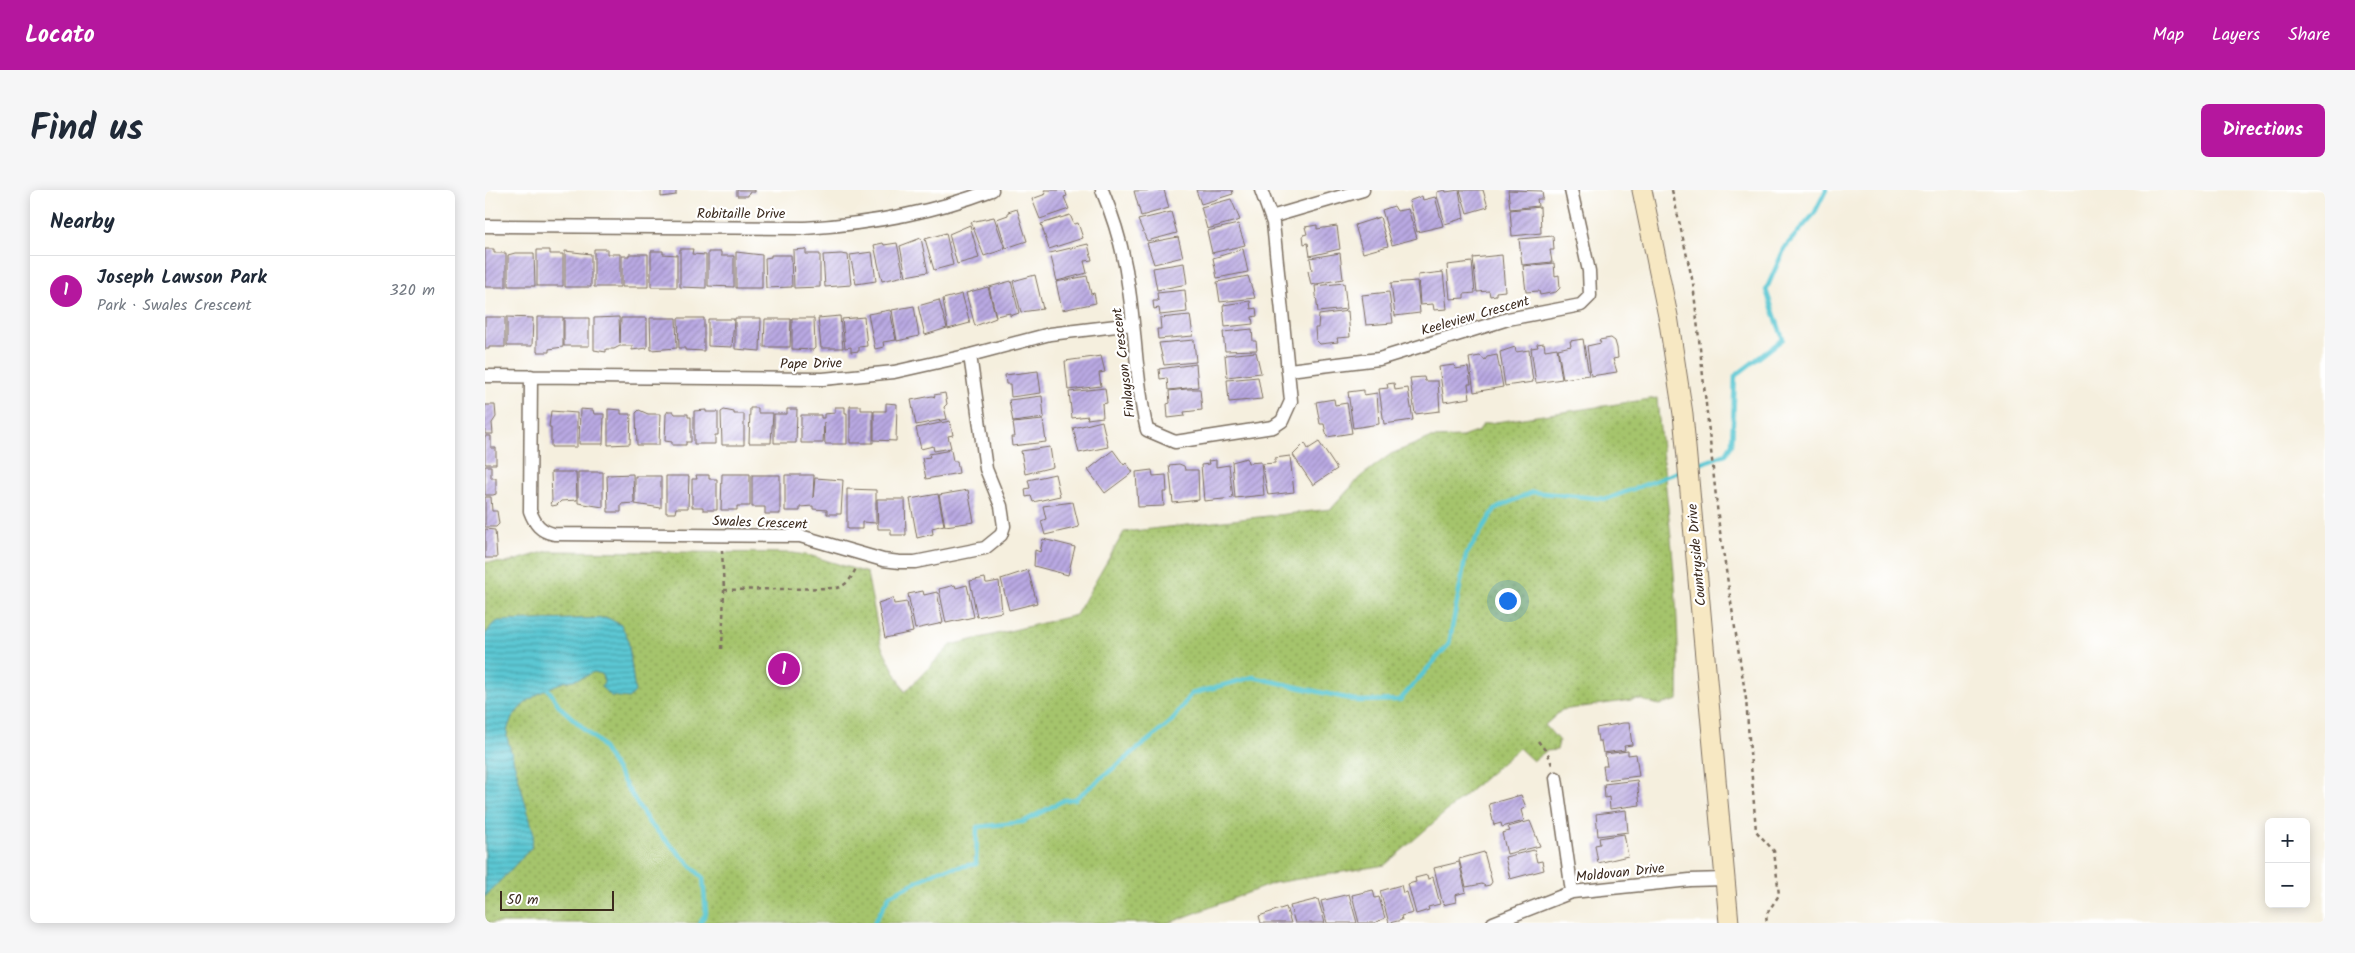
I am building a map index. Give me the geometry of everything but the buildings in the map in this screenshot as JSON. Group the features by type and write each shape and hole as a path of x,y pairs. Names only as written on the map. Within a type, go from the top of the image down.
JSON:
{"main road":[{"name":"Countryside Drive","path":"1642,190 1668,316 1683,414 1729,923"}],"street":[{"name":"Robitaille Drive","path":"485,226 805,228 856,224 909,214 992,190"},
{"name":"Finlayson Crescent","path":"1102,190 1124,262 1133,324 1141,405 1147,430 1175,442 1273,427 1283,421 1291,401 1271,217 1261,190"},
{"path":"1271,217 1363,190"},
{"name":"Keeleview Crescent","path":"1289,370 1379,359 1508,319 1581,305 1590,296 1589,271 1571,190"},
{"name":"Pape Drive","path":"485,376 823,379 894,372 1050,334 1133,324"},
{"name":"Swales Crescent","path":"531,376 530,511 534,521 546,532 555,534 800,536 883,560 915,562 985,548 1001,535 1005,526 1001,506 986,469 970,355"},
{"path":"1556,778 1572,892"},
{"name":"Moldovan Drive","path":"1493,923 1572,892 1690,880 1725,880"}],"path":[{"path":"1672,190 1693,283 1717,506 1746,699 1756,832 1774,851 1779,895 1766,915 1767,923"},
{"path":"722,550 724,590 723,650"},
{"path":"724,590 837,588 846,585 851,579 855,568"},
{"path":"1538,741 1548,754 1556,778"}],"green space":[{"path":"1657,398 1675,587 1678,700 1659,705 1638,699 1562,710 1545,725 1559,741 1557,750 1546,751 1533,761 1519,748 1385,865 1274,883 1169,923 485,923 485,562 506,563 548,551 793,553 812,556 867,573 881,645 905,692 951,645 1076,615 1124,532 1331,509 1360,477 1391,454 1430,438 1462,437 1479,431 1483,424"}],"water":[{"path":"608,618 621,625 628,638 635,692 629,698 611,696 601,687 604,682 602,674 594,672 543,691 525,703 512,719 507,737 534,834 531,848 485,897 485,635 492,625 498,621"}],"waterway":[{"path":"1692,467 1726,454 1732,444 1735,376 1783,339 1766,290 1785,247 1814,214 1826,190"},
{"path":"874,923 890,895 940,870 976,864 977,827 1023,822 1064,800 1075,799 1171,722 1191,694 1253,677 1359,701 1400,700 1449,644 1466,555 1495,509 1532,492 1607,499 1683,470"},
{"path":"548,689 560,707 600,743 649,823 703,878 706,913 700,923"}],"place":[{"name":"Joseph Lawson Park","path":"784,669"}]}
